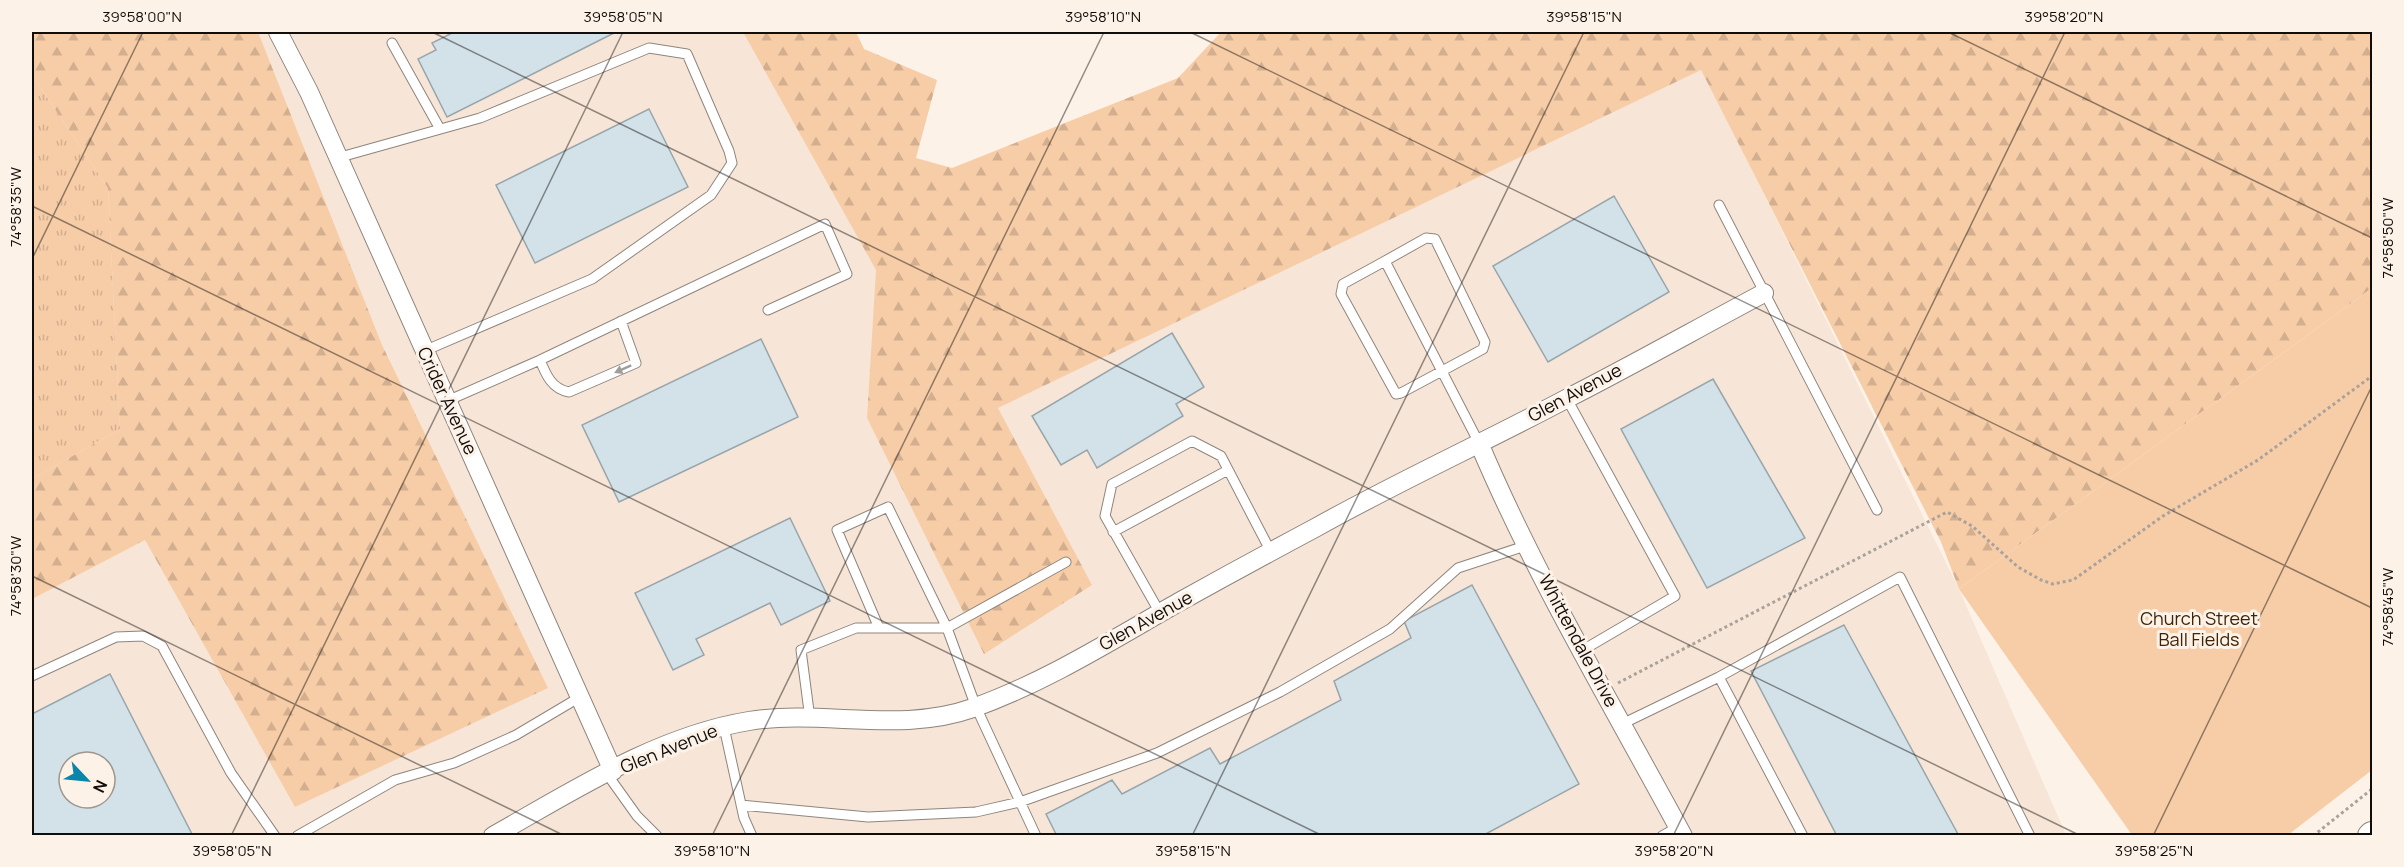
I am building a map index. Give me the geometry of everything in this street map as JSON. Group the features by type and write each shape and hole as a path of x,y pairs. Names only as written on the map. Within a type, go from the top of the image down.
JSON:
{"street":[{"name":"Crider Avenue","path":"278,32 309,92 580,697 610,772"},
{"name":"Glen Avenue","path":"493,836 610,772 679,741 724,727 750,721 810,718 898,721 934,717 976,707 1036,680 1271,552 1567,399 1663,345 1764,293"},
{"name":"Whittendale Drive","path":"1479,443 1528,545 1622,724 1674,833"}],"lane":[{"path":"392,43 440,129"},
{"path":"337,158 480,118 649,48 687,54 729,151 732,163 711,195 592,279 424,351"},
{"path":"1719,205 1877,510"},
{"path":"447,401 540,360 825,224 847,274 768,310"},
{"path":"1426,238 1435,240 1485,342 1483,349 1401,393 1392,391 1341,289 1343,284 1385,261 1426,238"},
{"path":"1385,261 1479,443"},
{"path":"540,360 553,385 560,391 569,392 636,363 621,321"},
{"path":"1567,399 1675,596 1583,650"},
{"path":"1160,613 1105,516 1112,484 1192,441 1221,456 1271,552"},
{"path":"1113,532 1228,470"},
{"path":"879,628 837,530 888,507 947,628 976,707 1036,836"},
{"path":"741,805 867,817 976,813 1020,802 1157,753 1280,692 1390,629 1458,568 1528,545"},
{"path":"810,718 801,650 856,628 947,628 1066,562"},
{"path":"1622,724 1719,677 1900,577 2030,836"},
{"path":"32,676 116,637 143,636 162,646 231,773 274,836"},
{"path":"1719,677 1803,836"},
{"path":"297,836 395,780 454,763 516,735 580,697"},
{"path":"724,727 741,805 752,836"},
{"path":"610,772 637,816 657,836"}],"path":[{"path":"1604,690 1947,512 1965,521 2018,567 2041,580 2053,584 2073,580 2163,516 2258,460 2373,376"},
{"path":"2313,836 2373,789"}],"shaded area":[{"path":"32,32 756,32 998,408 1702,69 1959,589 2066,835 32,835"}],"green space":[{"path":"32,32 258,32 382,345 548,688 295,807 145,540 32,599 32,479 120,429 108,188 32,75"},
{"path":"743,32 856,32 864,49 937,80 916,158 952,168 1178,78 1221,32 2372,32 2372,288 1959,589 1941,542 1701,70 998,408 1092,585 984,654 867,418 876,270"},
{"path":"32,75 108,188 120,429 32,479"},
{"name":"Church Street Ball Fields","path":"2372,288 2372,770 2288,835 2132,835 1959,589"}],"building":[{"path":"454,32 616,32 447,117 418,59 436,50 432,43"},
{"path":"649,109 688,187 535,263 496,185"},
{"path":"1614,196 1669,292 1548,362 1493,266"},
{"path":"1172,333 1204,387 1176,404 1183,416 1097,468 1087,450 1061,465 1032,416"},
{"path":"761,339 798,417 619,502 582,425"},
{"path":"1713,379 1805,538 1707,588 1621,429"},
{"path":"790,518 830,601 781,625 770,603 696,639 704,655 673,670 635,593"},
{"path":"1472,585 1579,784 1482,836 1057,836 1046,814 1112,780 1122,794 1210,748 1220,764 1341,700 1334,681 1411,638 1404,621"},
{"path":"1844,625 1959,836 1837,836 1751,671"},
{"path":"110,674 193,836 32,836 32,714"}]}
